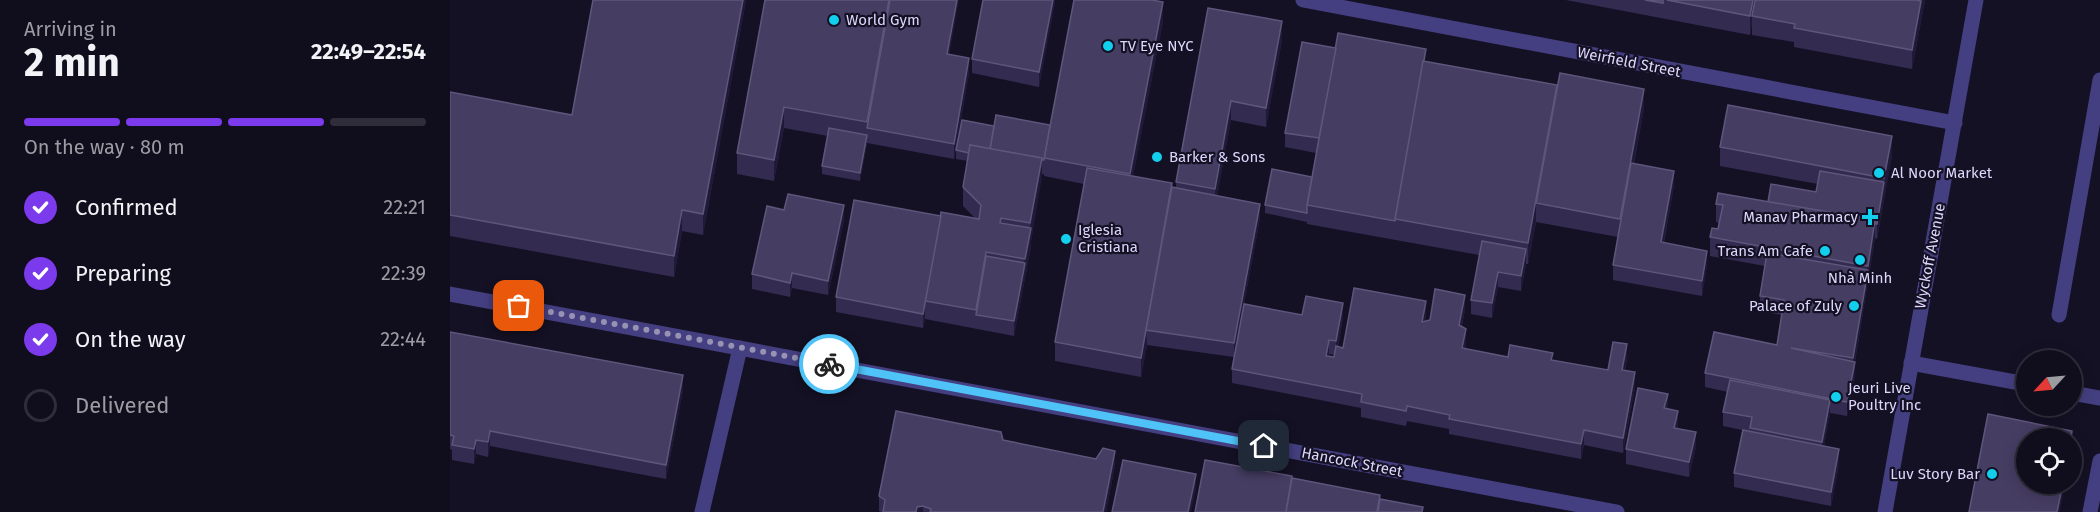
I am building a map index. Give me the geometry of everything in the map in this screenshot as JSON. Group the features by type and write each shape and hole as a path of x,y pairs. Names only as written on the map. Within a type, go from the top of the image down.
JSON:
{"street":[{"name":"Weirfield Street","path":"1303,0 1955,123"},
{"name":"Wyckoff Avenue","path":"1885,512 1976,0"},
{"path":"2059,315 2100,80"},
{"name":"Hancock Street","path":"450,294 1617,512"},
{"path":"702,512 740,348"},
{"path":"1911,363 2016,382"},
{"path":"2082,395 2100,398"},
{"path":"2090,512 2100,461"}],"building":[{"path":"593,0 743,0 703,214 682,210 674,256 450,215 450,92 572,115"},
{"path":"765,0 889,0 867,122 784,107 774,160 737,153"},
{"path":"890,0 957,0 947,54 969,58 954,144 867,128"},
{"path":"983,0 1053,0 1039,72 972,59"},
{"path":"1074,0 1163,2 1130,174 1044,158"},
{"path":"1645,0 1663,0 1663,3"},
{"path":"1667,0 1753,0 1750,16"},
{"path":"1755,0 1921,1 1912,50 1794,28 1795,24 1752,16"},
{"path":"1208,8 1282,21 1266,108 1231,101 1215,189 1176,182"},
{"path":"1338,33 1426,49 1395,221 1307,205"},
{"path":"1302,42 1336,48 1319,138 1285,133"},
{"path":"1423,61 1557,85 1528,243 1395,219"},
{"path":"1560,73 1644,89 1620,219 1536,203"},
{"path":"1728,105 1892,136 1884,178 1720,147"},
{"path":"996,115 1050,125 1044,160 990,149"},
{"path":"962,120 994,126 990,149 970,145 969,153 956,150"},
{"path":"829,128 867,135 860,173 822,166"},
{"path":"970,145 1042,158 1030,223 1001,218 1000,223 1031,228 1025,259 986,252 976,310 925,301 941,212 979,219 981,205 963,187"},
{"path":"1631,163 1674,171 1661,242 1707,251 1702,281 1613,265"},
{"path":"1087,168 1172,183 1141,358 1055,342"},
{"path":"1272,169 1312,177 1307,213 1265,205"},
{"path":"1820,171 1884,182 1877,224 1875,220 1768,202 1771,184 1816,192"},
{"path":"1172,187 1260,204 1234,343 1146,330"},
{"path":"1718,193 1875,220 1868,266 1710,237 1712,228 1718,229 1723,205 1716,204"},
{"path":"788,194 844,205 828,281 792,273 790,283 752,274 767,206 784,210"},
{"path":"854,200 941,216 923,314 836,297"},
{"path":"1482,241 1526,249 1521,276 1498,272 1492,303 1471,300"},
{"path":"1767,253 1868,270 1853,358 1791,348 1855,362 1847,402 1705,373 1714,332 1777,345 1784,300 1760,296"},
{"path":"986,256 1025,263 1014,321 976,315"},
{"path":"1354,288 1426,301 1422,322 1430,320 1435,289 1465,295 1459,325 1466,329 1462,348 1508,357 1510,345 1553,353 1551,360 1608,370 1613,342 1627,344 1622,370 1635,372 1623,438 1584,430 1581,444 1449,419 1450,415 1407,406 1406,411 1361,402 1362,394 1232,369 1244,304 1302,315 1306,296 1343,303 1336,341 1329,340 1326,356 1334,357 1336,346 1343,348"},
{"path":"450,332 683,375 666,465 490,431 488,442 476,440 474,449 452,445 454,436 450,435"},
{"path":"1730,380 1830,400 1822,442 1750,428 1752,417 1723,412"},
{"path":"1638,388 1668,394 1664,408 1678,411 1674,428 1696,432 1689,462 1626,449"},
{"path":"896,411 1001,432 1003,440 1096,459 1103,448 1115,451 1103,512 930,512 931,509 923,506 917,507 916,512 883,512 885,500 879,496"},
{"path":"1988,414 2057,428 2016,428 2016,494 2061,494 2057,512 1969,512"},
{"path":"1743,430 1839,449 1831,492 1734,473"},
{"path":"1123,460 1196,474 1188,512 1112,512"},
{"path":"1205,460 1292,476 1286,512 1195,512"},
{"path":"1292,478 1380,495 1377,512 1286,512"},
{"path":"1380,499 1423,507 1422,512 1378,512"}],"way so far":[{"path":"519,306 829,364"}],"place":[{"name":"World Gym","path":"834,20"},
{"name":"TV Eye NYC","path":"1108,46"},
{"name":"Barker & Sons","path":"1157,157"},
{"name":"Al Noor Market","path":"1879,173"},
{"name":"Manav Pharmacy","path":"1870,217"},
{"name":"Iglesia Cristiana","path":"1066,239"},
{"name":"Trans Am Cafe","path":"1825,251"},
{"name":"Nhà Minh","path":"1860,260"},
{"name":"Palace of Zuly","path":"1854,306"},
{"name":"Jeuri Live Poultry Inc","path":"1836,397"},
{"name":"Luv Story Bar","path":"1992,474"}],"route":[{"path":"829,364 1264,446"}]}
